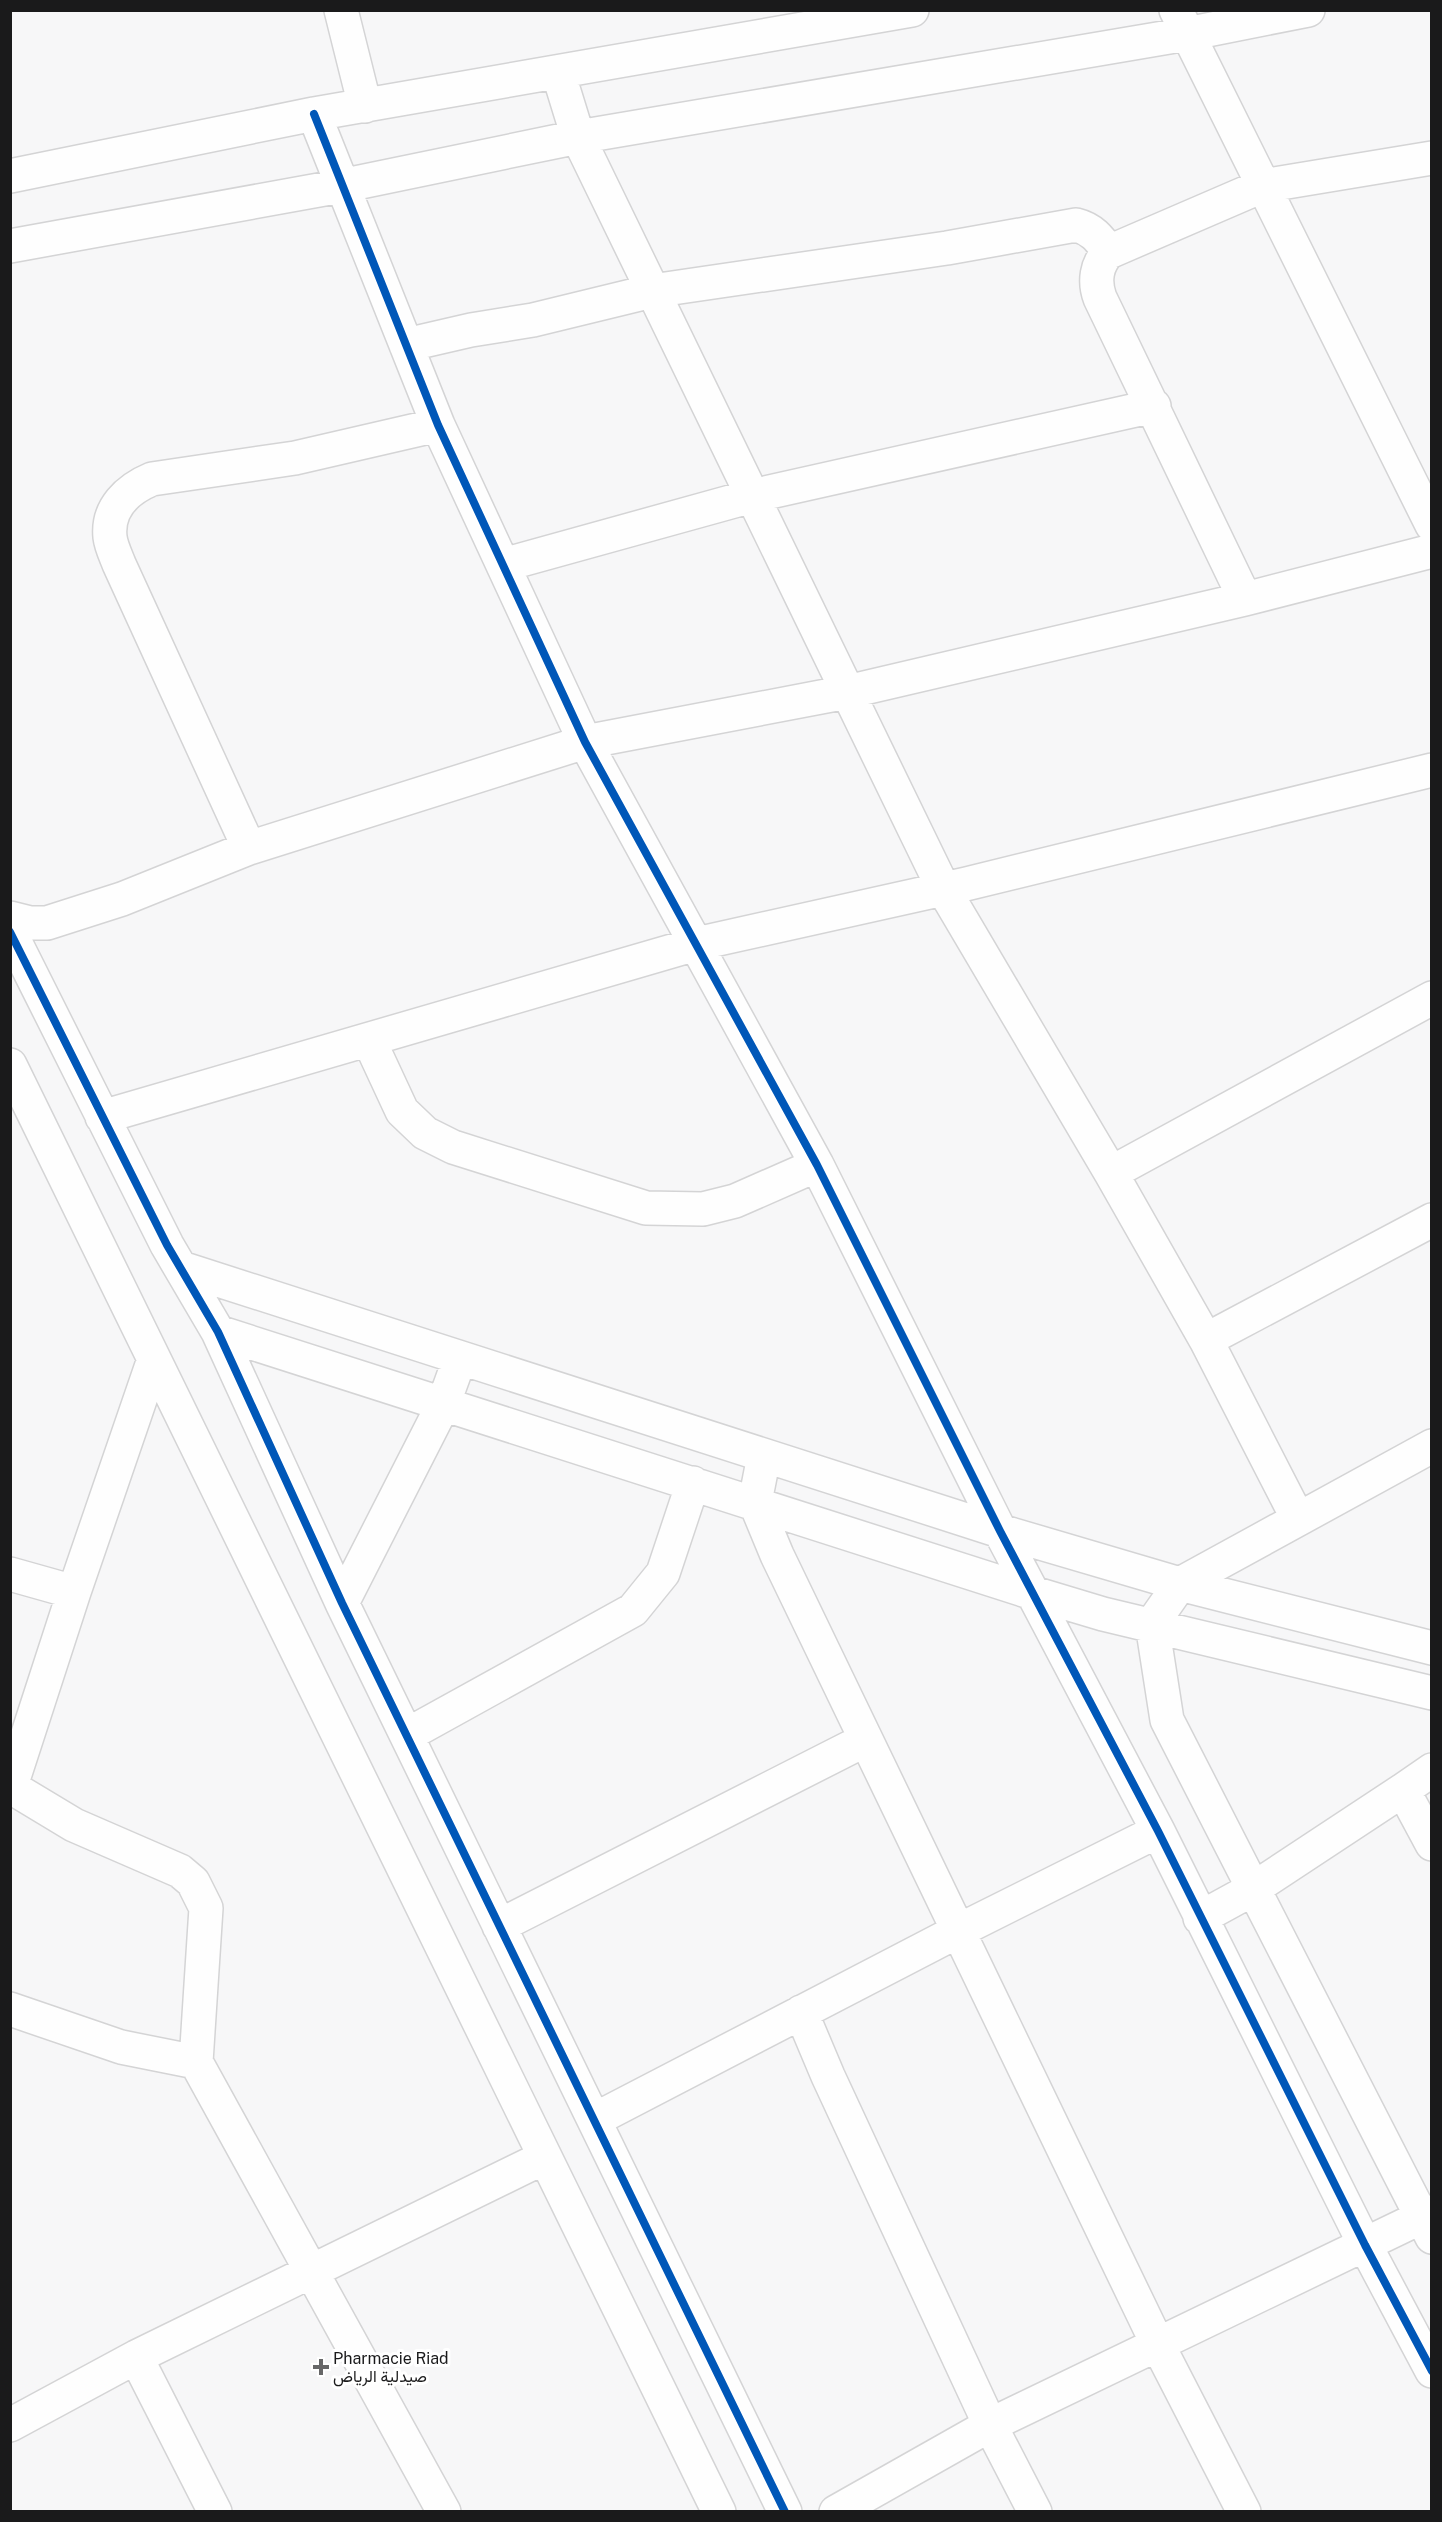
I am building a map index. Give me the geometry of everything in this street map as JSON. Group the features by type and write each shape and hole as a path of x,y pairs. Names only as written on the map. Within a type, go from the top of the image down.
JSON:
{"street":[{"path":"341,10 365,106"},
{"path":"10,176 314,114 912,10"},
{"path":"10,246 341,186 578,137 1181,22 1308,10"},
{"path":"1181,22 1431,525"},
{"path":"558,72 578,137 944,890 1111,1173 1206,1340 1298,1519"},
{"path":"314,114 438,425 585,742 817,1165 1000,1532 1158,1831 1365,2245 1431,2371"},
{"path":"1245,599 1096,285 1102,258 1109,252 1262,186 1431,158"},
{"path":"406,345 471,330 533,320 652,291 947,248 1076,225 1087,227 1109,252"},
{"path":"502,565 752,496 1154,406"},
{"path":"249,848 119,564 110,536 114,508 135,487 152,479 295,458 438,425"},
{"path":"10,918 30,923 47,923 122,898 249,848 585,742 848,692 1245,599 1431,551"},
{"path":"102,1117 696,944 944,890 1431,770"},
{"path":"10,933 167,1245 218,1332 342,1604 785,2511"},
{"path":"1111,1173 1431,998"},
{"path":"369,1040 402,1111 425,1133 453,1147 646,1208 703,1209 735,1201 817,1165"},
{"path":"10,1065 23,1120 154,1359 719,2511"},
{"path":"1206,1340 1431,1220"},
{"path":"182,1268 1000,1532 1180,1584 1431,1648"},
{"path":"218,1332 528,1433 755,1502 1103,1614 1431,1693"},
{"path":"342,1604 443,1404 460,1358"},
{"path":"154,1359 74,1592 11,1788 74,1825 180,1871 193,1882 206,1908 196,2062 444,2511"},
{"path":"836,2511 990,2425 1365,2245 1428,2222 1167,1720 1152,1624 1180,1584 1431,1446"},
{"path":"764,1456 755,1502 777,1555 1158,2344 1244,2511"},
{"path":"407,1736 633,1610 663,1573 693,1483"},
{"path":"10,1574 74,1592"},
{"path":"499,1926 865,1740"},
{"path":"1200,1918 1253,1889 1431,1770"},
{"path":"1403,1790 1431,1844"},
{"path":"594,2120 958,1931 1158,1831"},
{"path":"10,2009 121,2047 196,2062"},
{"path":"801,2012 828,2076 990,2425 1035,2511"},
{"path":"10,2425 136,2357 545,2157"},
{"path":"136,2357 215,2511"}],"cycle path":[{"path":"314,114 438,425 585,742 817,1165 1000,1531 1158,1831 1365,2245 1432,2371"},
{"path":"10,932 167,1245 218,1332 342,1603 785,2512"}],"place":[{"name":"Pharmacie Riad صيدلية الرياض","path":"321,2367"}]}
